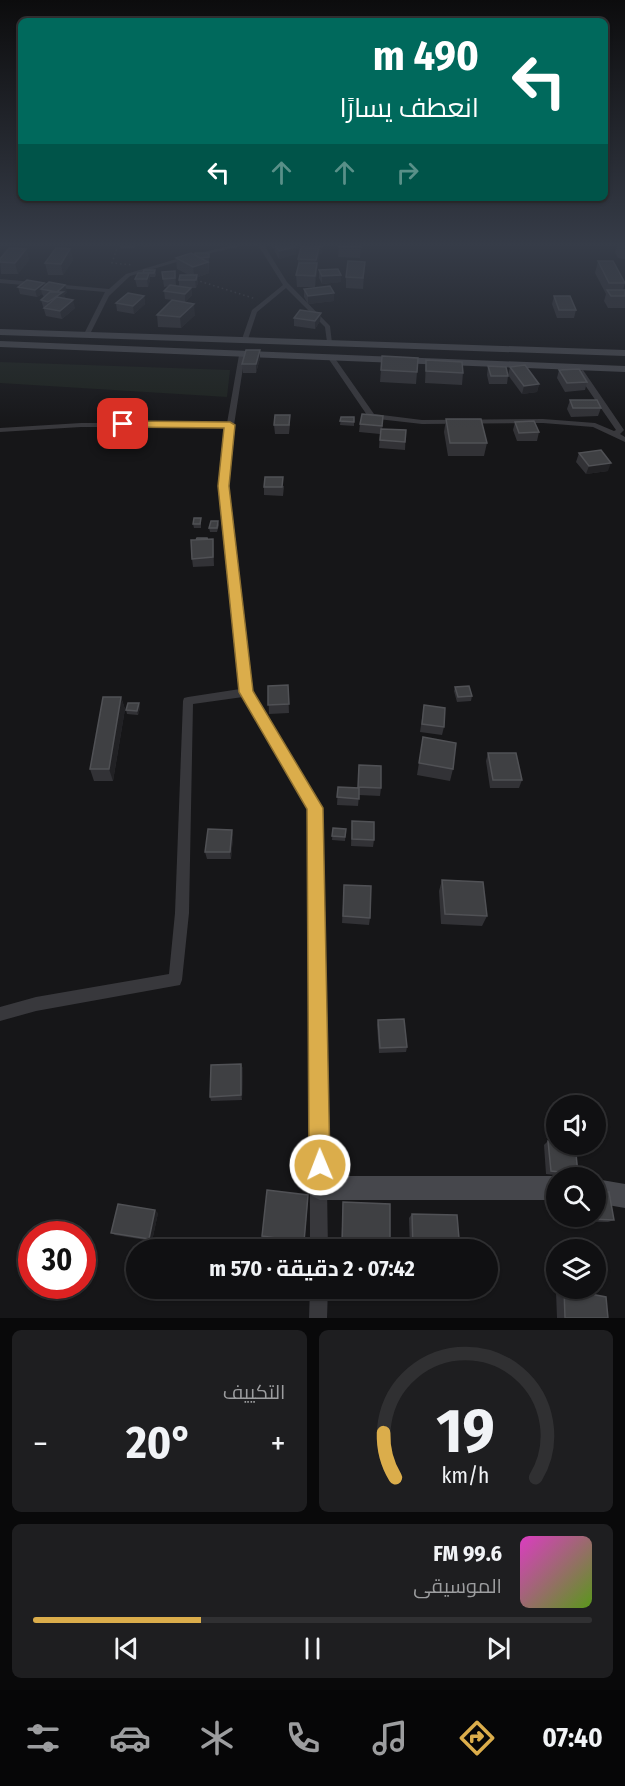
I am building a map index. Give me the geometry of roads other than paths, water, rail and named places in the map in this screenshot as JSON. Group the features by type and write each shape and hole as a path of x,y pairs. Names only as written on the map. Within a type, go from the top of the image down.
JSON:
{"main road":[{"path":"0,332 625,353"},
{"path":"117,350 125,335"},
{"path":"379,343 388,349 389,357 382,360"},
{"path":"0,344 625,369"},
{"path":"517,366 507,359 509,352 519,349"},
{"path":"320,1188 546,1188"},
{"path":"606,1193 625,1196"}],"street":[{"path":"87,334 100,307"},
{"path":"245,339 255,311 260,307"},
{"path":"308,307 328,327 330,342"},
{"path":"242,355 230,425 223,486 246,692 315,808 319,1239"},
{"path":"332,358 372,416 422,422 543,421 595,425 625,440"},
{"path":"577,368 620,430 615,435"},
{"path":"0,430 81,425 230,425"},
{"path":"0,1014 36,1004 175,980 183,913 188,701 246,692"},
{"path":"318,1318 319,1299"}]}
